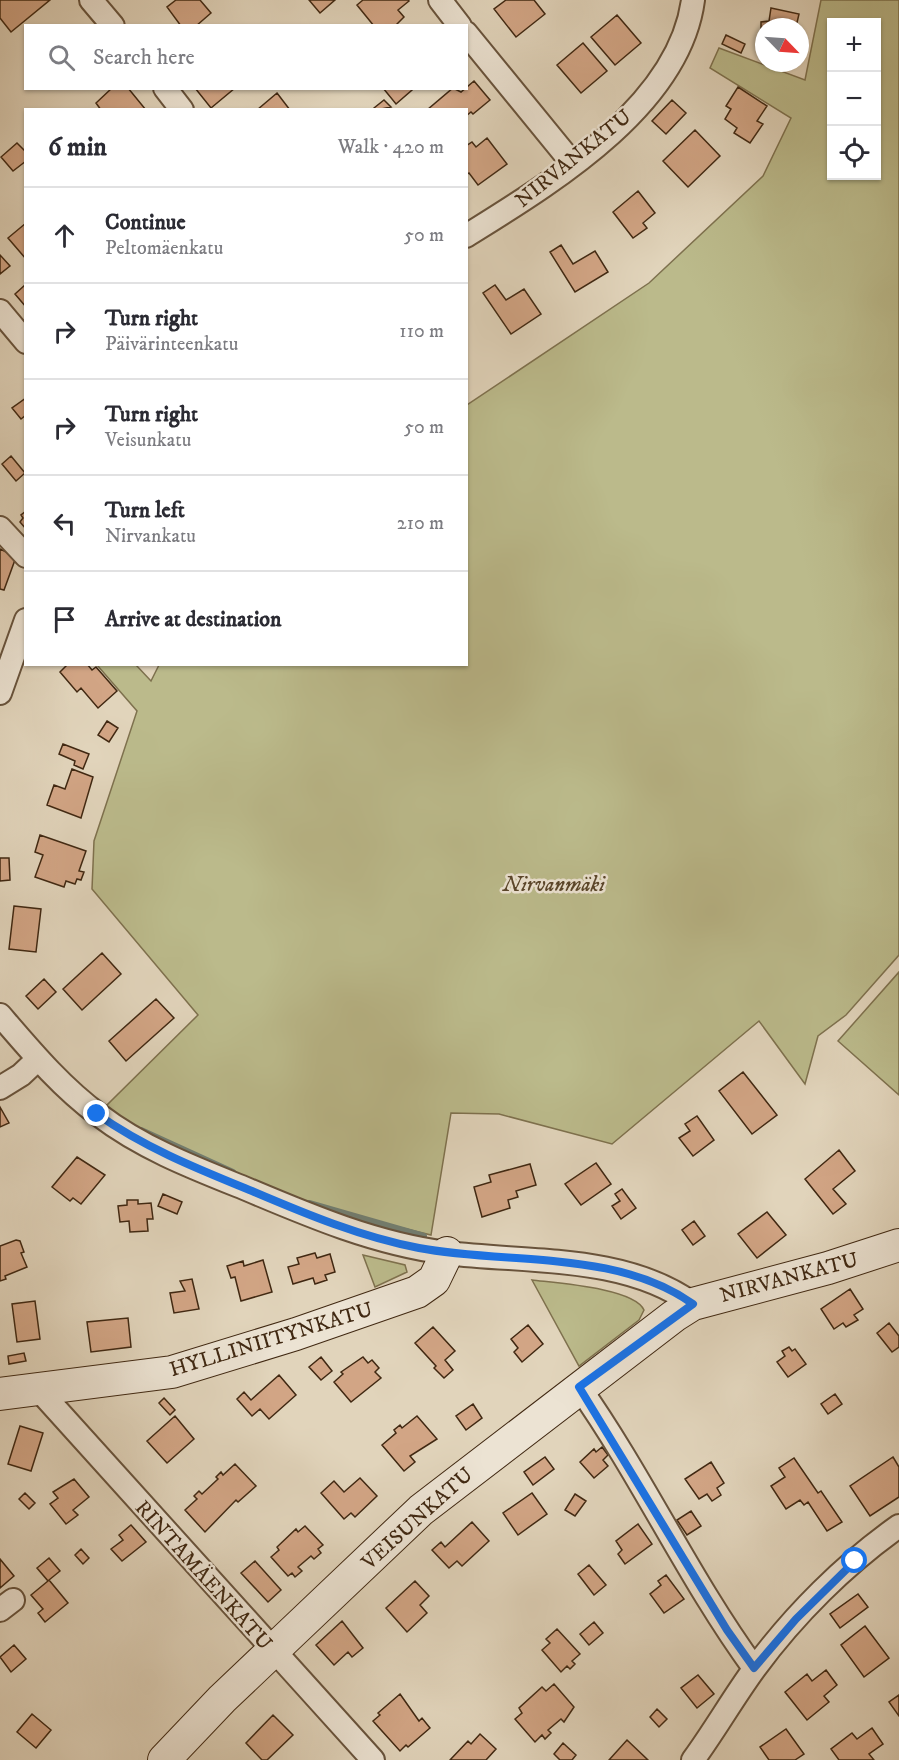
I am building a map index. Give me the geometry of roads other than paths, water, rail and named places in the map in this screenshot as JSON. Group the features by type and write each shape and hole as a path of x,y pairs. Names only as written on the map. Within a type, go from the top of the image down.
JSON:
{"street":[{"path":"91,0 110,24"},
{"path":"440,0 458,24"},
{"name":"NIRVANKATU","path":"468,235 539,190 573,164 636,108 667,68 686,28 693,0"},
{"path":"468,35 573,164"},
{"path":"167,90 180,108"},
{"path":"0,311 24,340"},
{"path":"0,528 24,554"},
{"path":"0,693 24,626"},
{"name":"NIRVANKATU","path":"0,1015 38,1059 97,1114 160,1152 330,1223 389,1241 447,1253 612,1271 662,1286 693,1304 828,1268 899,1245"},
{"path":"0,1088 21,1075 38,1059"},
{"name":"HYLLINIITYNKATU","path":"0,1394 172,1372 341,1319 417,1292 434,1280 447,1253"},
{"name":"VEISUNKATU","path":"164,1760 272,1651 421,1510 579,1387 693,1304"},
{"path":"579,1387 727,1630 754,1668"},
{"name":"RINTAMÄENKATU","path":"38,1389 272,1651 373,1760"},
{"path":"693,1760 754,1668 796,1619 868,1549 899,1526"}],"waterway":[{"path":"141,1130 233,1172"},
{"path":"309,1203 424,1236"}],"park label":[{"name":"Nirvanmäki","path":"554,884"}]}
